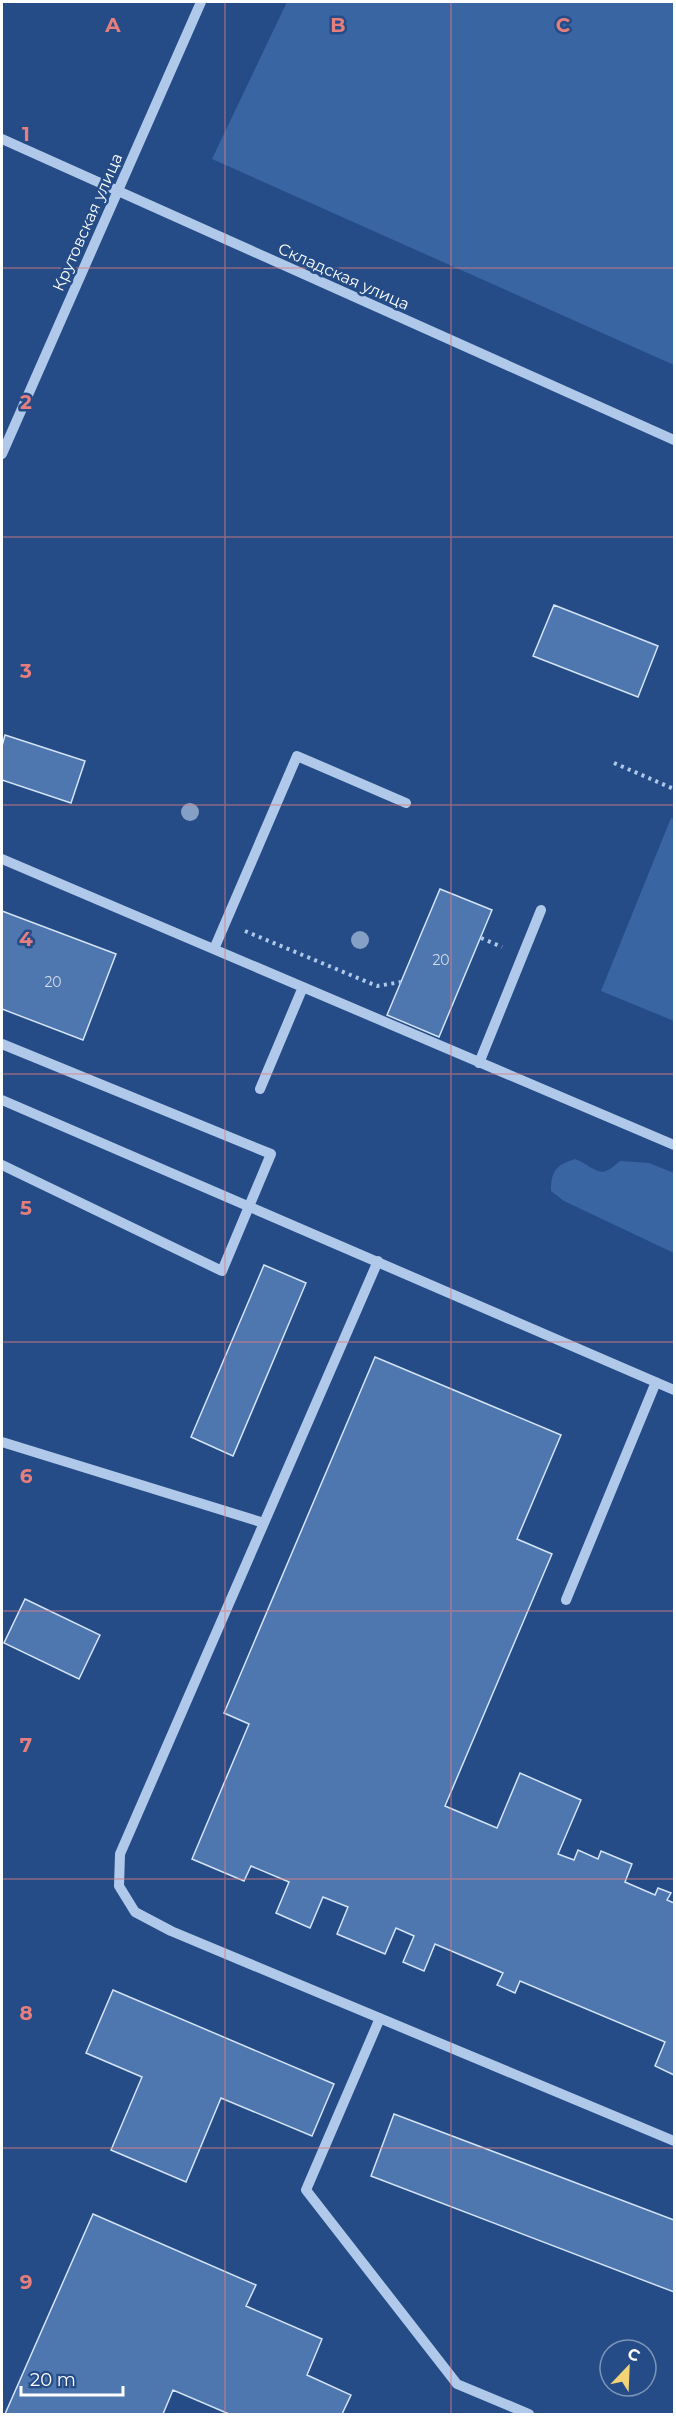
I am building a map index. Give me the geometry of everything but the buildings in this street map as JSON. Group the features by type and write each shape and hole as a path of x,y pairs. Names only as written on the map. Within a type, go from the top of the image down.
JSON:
{"street":[{"name":"Крутовская улица","path":"2,454 201,2"},
{"name":"Складская улица","path":"2,139 675,440"},
{"path":"214,950 297,756 406,803"},
{"path":"2,859 675,1145"},
{"path":"479,1063 542,910"},
{"path":"260,1089 303,987"},
{"path":"2,1044 271,1154 222,1271 2,1165"},
{"path":"2,1100 675,1390"},
{"path":"378,1261 120,1854 119,1886 135,1912 171,1931 675,2141"},
{"path":"566,1600 656,1382"},
{"path":"2,1442 264,1523"},
{"path":"380,2018 306,2190 457,2384 529,2415"}],"path":[{"path":"614,763 675,789"},
{"path":"226,923 377,986 401,982"}],"shaded area":[{"path":"287,2 674,2 674,365 212,159"},
{"path":"671,818 674,819 674,1021 601,991"},
{"path":"575,1159 602,1172 620,1161 649,1163 674,1173 674,1253 564,1201 551,1191 552,1178 559,1166"}]}
